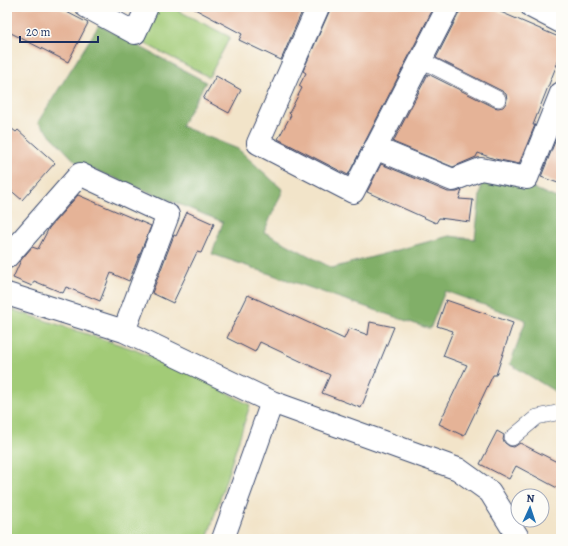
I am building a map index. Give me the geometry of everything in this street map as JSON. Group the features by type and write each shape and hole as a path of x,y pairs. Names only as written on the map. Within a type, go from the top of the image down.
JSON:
{"street":[{"path":"87,7 135,33 147,7"},
{"path":"318,7 258,143 353,192 448,7"},
{"path":"532,7 561,22"},
{"path":"375,148 453,180 481,169 527,178 561,93"},
{"path":"7,257 80,174 168,216 124,331"},
{"path":"7,294 124,331 272,402 458,469 490,492 520,539"},
{"path":"223,539 272,402"}],"lane":[{"path":"421,60 498,99"},
{"path":"512,438 537,417 561,412"}],"green space":[{"path":"153,7 171,7 230,37 209,77 136,39"},
{"path":"99,25 206,82 181,126 238,149 283,190 264,232 332,268 449,236 475,239 482,178 533,188 561,200 561,395 510,364 526,320 445,291 430,329 212,254 223,222 77,163 38,122"},
{"path":"7,308 133,349 195,376 250,405 207,539 7,539"}],"building":[{"path":"7,7 57,7 88,23 68,62 7,31"},
{"path":"191,7 304,7 281,60 239,40 242,34"},
{"path":"330,7 434,7 348,175 278,139 291,115 289,113 302,88 299,86 306,73 303,71"},
{"path":"460,7 489,7 561,38 561,54 519,164 495,159 478,153 476,157 453,167 393,142 428,74 494,107 503,107 506,103 506,94 502,91 436,58 459,13"},
{"path":"216,76 241,90 229,113 203,99"},
{"path":"7,125 16,132 18,130 55,163 22,200 7,187"},
{"path":"558,134 561,135 561,184 541,177"},
{"path":"381,164 448,192 457,192 462,190 459,199 473,200 470,222 439,218 436,223 367,192"},
{"path":"78,195 151,226 129,281 111,273 100,301 66,287 63,293 34,281 32,286 13,278 21,260 32,247 38,249 49,228"},
{"path":"187,212 214,224 201,253 197,252 173,303 152,293 174,235 176,236"},
{"path":"248,295 344,339 349,328 368,335 370,322 394,327 361,408 322,393 330,375 260,342 255,352 227,338"},
{"path":"446,300 513,323 496,375 493,375 464,436 439,424 467,365 443,356 453,331 437,326"},
{"path":"497,431 504,435 503,440 509,446 514,447 520,443 561,464 561,490 516,466 509,479 480,464"}]}
